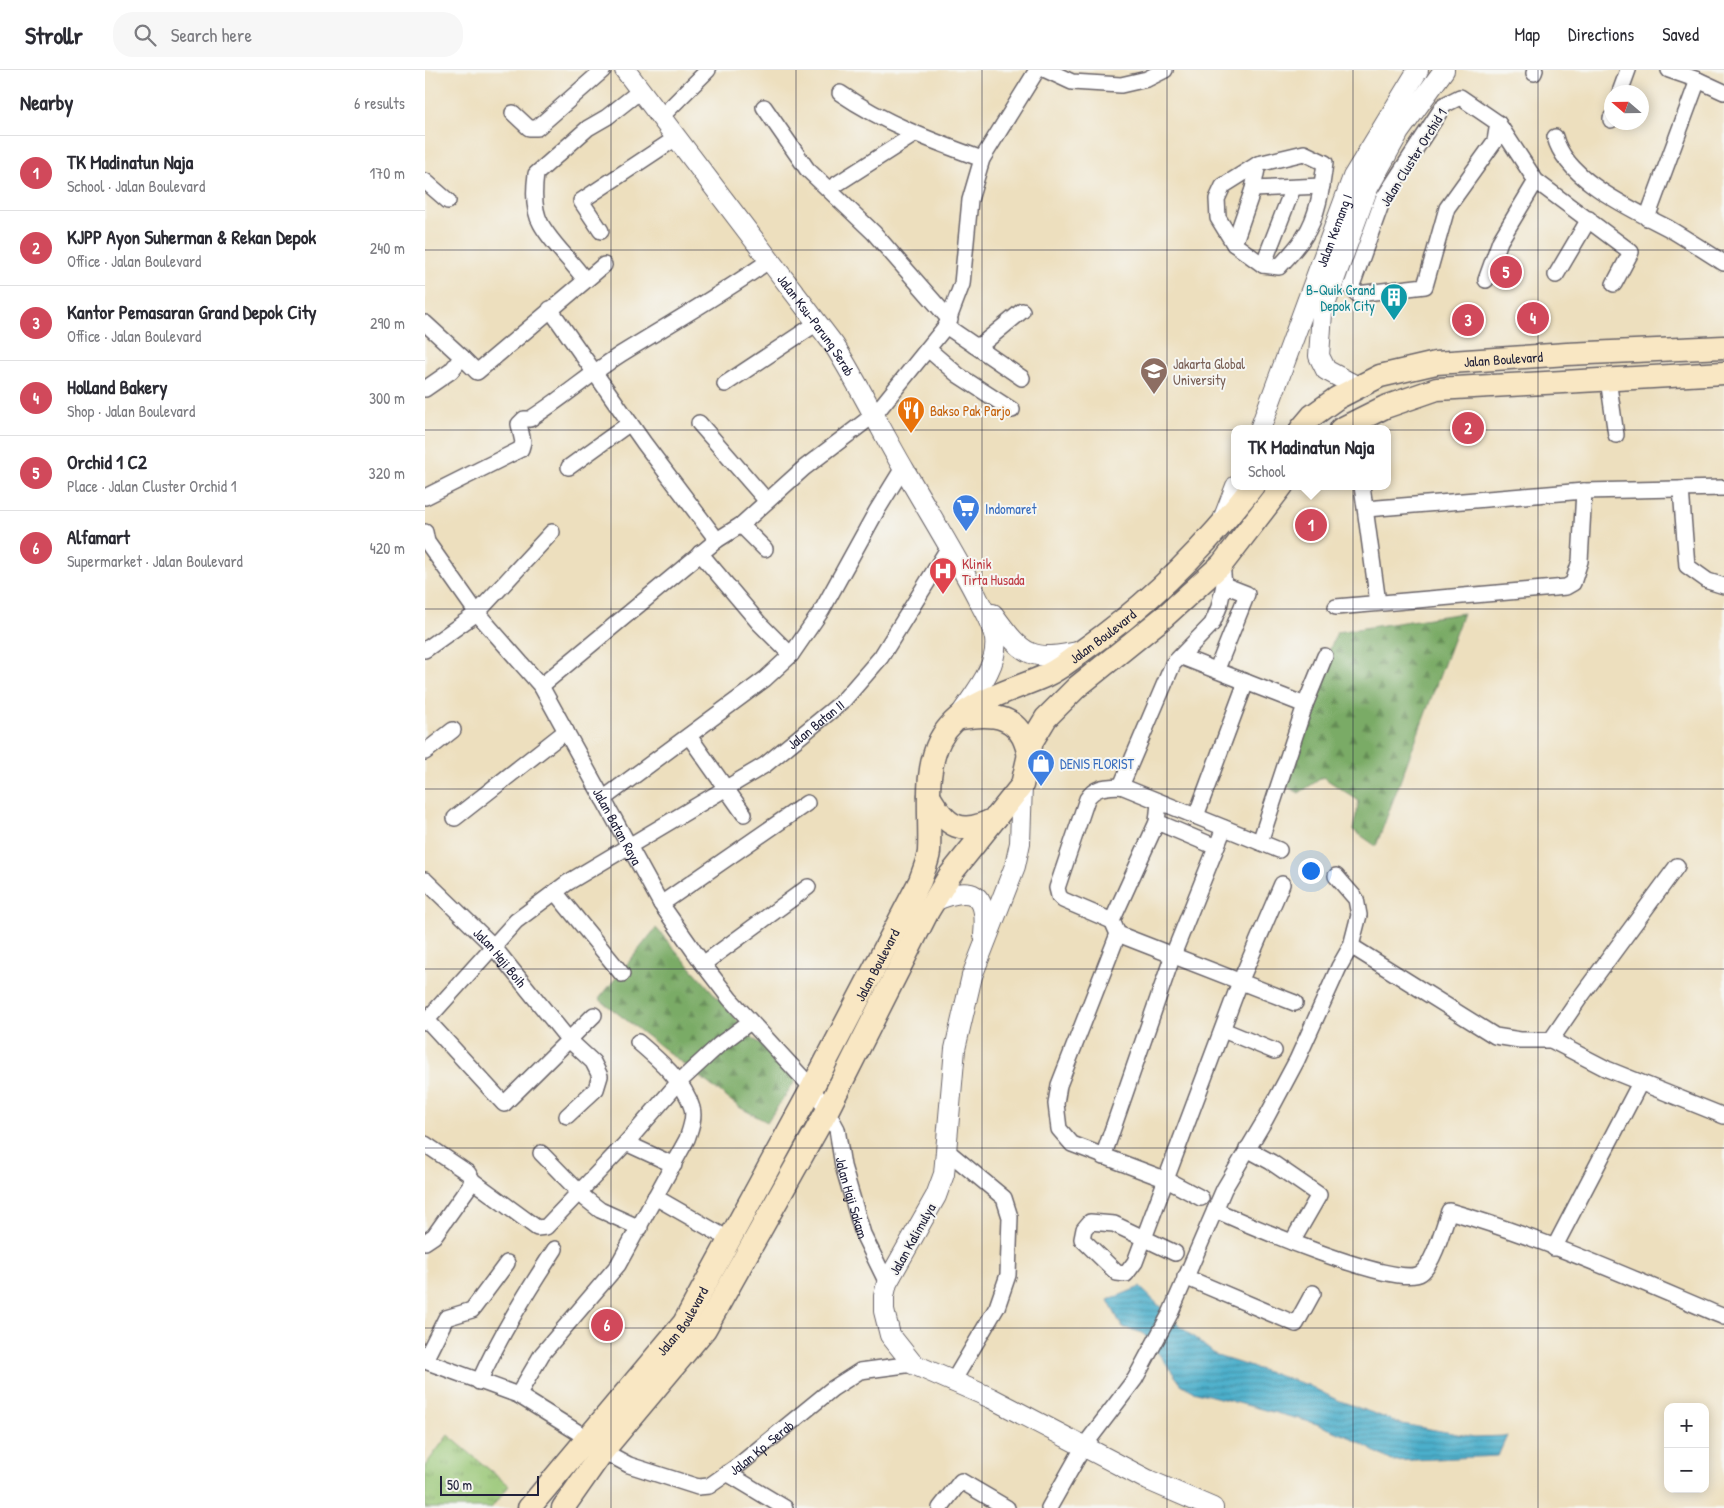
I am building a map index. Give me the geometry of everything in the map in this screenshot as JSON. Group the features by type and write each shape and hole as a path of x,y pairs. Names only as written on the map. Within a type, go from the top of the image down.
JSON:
{"main road":[{"name":"Jalan Boulevard","path":"1304,425 1312,416 1337,398 1380,376 1436,363 1567,354 1724,347"},
{"name":"Jalan Boulevard","path":"1354,425 1385,407 1437,389 1724,373"},
{"name":"Jalan Boulevard","path":"563,1508 595,1445 683,1323 812,1088 920,881 929,854 931,775 940,740 958,719 1003,691 1047,675 1083,651 1164,585 1219,530 1250,490"},
{"name":"Jalan Boulevard","path":"1028,752 1037,730 1045,718 1077,687 1164,617 1223,574 1280,490"},
{"path":"958,719 982,715 1003,719 1020,730 1025,737 1028,752 1022,785"},
{"name":"Jalan Boulevard","path":"529,1508 595,1445 705,1329 827,1111 934,901 950,875 1022,785"},
{"path":"929,796 940,816 949,823 959,827 971,827 997,817"}],"street":[{"path":"513,113 529,128 537,128 603,70"},
{"name":"Jalan Ksu-Parung Serab","path":"625,70 817,322 859,384 903,468 992,626 995,640 994,655 987,673 958,719"},
{"path":"661,118 708,70"},
{"path":"1046,70 1071,82 1121,85 1147,79 1165,70"},
{"name":"Jalan Kemang I","path":"1262,425 1345,223 1367,190 1399,132 1430,91 1443,70"},
{"path":"1623,85 1628,70"},
{"path":"1678,71 1724,92"},
{"path":"541,686 700,553 741,525 766,500 875,414 929,350 948,323 962,284 969,200 982,159 1034,74"},
{"name":"Jalan Kemang I","path":"1358,387 1326,370 1319,356 1322,313 1345,223 1353,177 1414,76"},
{"path":"1647,218 1698,80"},
{"path":"585,280 541,224 533,191 536,174 588,128 607,117 640,91"},
{"path":"840,93 864,109 915,134 982,159"},
{"name":"Jalan Cluster Orchid 1","path":"1357,294 1351,288 1383,199 1444,105 1460,97 1498,123 1535,181 1589,219 1631,252 1614,284"},
{"path":"1399,98 1417,108"},
{"path":"764,107 807,169 874,233 948,323 975,346 1022,378"},
{"path":"1328,295 1357,294 1425,286 1447,208 1495,141 1498,123"},
{"path":"829,189 915,134"},
{"path":"1555,137 1566,161 1618,202 1670,229 1724,263"},
{"path":"601,231 581,201 676,138"},
{"path":"1304,153 1325,163 1322,186 1305,236 1279,268 1263,265 1234,244 1218,218 1217,199 1223,186 1258,164 1304,153"},
{"path":"1234,244 1253,189 1258,164"},
{"path":"425,180 448,201"},
{"path":"1487,280 1500,241 1535,181"},
{"path":"1253,189 1322,186"},
{"path":"1263,265 1293,188"},
{"path":"1313,216 1345,223"},
{"path":"1556,276 1589,219"},
{"path":"425,497 521,449 523,442 519,424 564,397 593,372 733,286 770,260"},
{"path":"425,322 477,372 550,309 604,266"},
{"path":"550,309 593,372 717,540"},
{"path":"975,346 982,344 1022,311"},
{"path":"725,384 817,322"},
{"path":"929,350 957,375 1012,410"},
{"path":"425,389 451,371 462,356"},
{"path":"1607,380 1615,435"},
{"path":"569,467 630,423"},
{"path":"699,423 766,500"},
{"path":"603,799 765,679 791,655 822,610 876,512 903,468"},
{"path":"1366,510 1585,491 1724,488"},
{"path":"1681,489 1687,566 1707,581 1724,586"},
{"path":"1219,530 1234,490"},
{"path":"1364,490 1378,603"},
{"path":"1336,607 1566,587 1573,583 1581,561 1585,491"},
{"path":"741,525 765,549"},
{"name":"Jalan Batan Raya","path":"425,532 427,542 477,613 541,686 661,904 703,964 750,1022 812,1088 827,1111"},
{"path":"425,650 477,613 552,532"},
{"name":"Jalan Batan II","path":"427,1016 516,921 555,892 765,765 842,702 881,657 949,547"},
{"path":"700,553 759,623 791,655"},
{"path":"1121,786 1173,664 1182,657 1212,624 1219,607 1223,574"},
{"path":"1217,669 1247,594 1223,574"},
{"name":"Jalan Ksu-Parung Serab","path":"977,598 993,614 1010,638 1031,653 1051,657 1083,651"},
{"path":"1260,842 1305,705 1325,656"},
{"path":"1182,657 1217,669 1305,705"},
{"path":"1196,816 1246,682"},
{"path":"425,752 453,730"},
{"path":"455,818 566,731"},
{"path":"689,736 744,814"},
{"name":"Jalan Kalimulya","path":"1022,785 1020,843 1015,866 972,976 955,1049 944,1174 936,1196 887,1283 884,1296 884,1311 890,1335 913,1364 952,1383 991,1398 1148,1480 1213,1508"},
{"path":"1279,850 1121,786 1102,787 1091,792 1087,799 1057,888 1059,896 1063,900 1115,928 1173,956 1295,1003"},
{"path":"661,904 807,803"},
{"path":"1159,803 1157,822 1115,928 1059,1084 1056,1104 1059,1129 1072,1144 1167,1180 1201,1198"},
{"path":"1157,822 1216,846"},
{"path":"1103,1157 1173,956 1224,828"},
{"path":"1551,1040 1677,866"},
{"path":"1049,1508 1083,1446 1135,1379 1170,1314 1223,1189 1265,1120 1297,1060 1327,990 1351,946 1359,915 1356,899 1336,876"},
{"name":"Jalan Haji Boih","path":"425,880 492,945 568,1039 593,1062 601,1076 597,1089 567,1116"},
{"path":"1175,1253 1143,1240 1240,982 1281,884"},
{"path":"703,964 808,887"},
{"path":"934,901 962,891 977,899 983,907 986,916 984,945"},
{"path":"555,892 622,974"},
{"path":"1351,946 1495,1036 1520,1040 1551,1040 1607,1069 1724,1116"},
{"path":"427,1016 503,1104 594,1015"},
{"path":"425,1144 468,1173 473,1181 537,1228 546,1228 626,1143 679,1082 719,1045 750,1022"},
{"path":"1223,1030 1274,1051"},
{"path":"518,1395 542,1354 619,1265 640,1228 655,1196 675,1165 687,1139 692,1122 692,1109 679,1082 638,1042"},
{"path":"1554,1248 1640,1083"},
{"name":"Jalan Haji Sakam","path":"827,1111 837,1129 843,1166 863,1234 887,1283"},
{"path":"626,1143 675,1165"},
{"path":"1247,1149 1271,1162 1319,1195 1291,1242"},
{"path":"946,1150 1004,1198 1010,1217 1008,1275 997,1307 952,1383"},
{"path":"541,1153 578,1193 600,1210 640,1228"},
{"path":"425,1242 434,1236 473,1181"},
{"path":"655,1196 730,1240"},
{"path":"1215,1210 1291,1242 1370,1269 1403,1276 1417,1275 1426,1268 1449,1211 1495,1224 1602,1265 1724,1317"},
{"path":"479,1382 509,1323 555,1249"},
{"path":"425,1361 446,1318 472,1310 507,1263"},
{"path":"1185,1277 1296,1324 1313,1294"},
{"name":"Jalan Kp. Serab","path":"425,1361 518,1395 629,1466 698,1487 709,1486 832,1388 860,1371 913,1364"},
{"path":"727,1473 785,1508"},
{"path":"940,1508 961,1481 1007,1508"}],"green space":[{"path":"1463,613 1376,846 1353,830 1359,801 1323,777 1299,793 1275,780 1337,632"},
{"path":"656,928 754,1039 800,1074 767,1122 739,1107 599,999"},
{"path":"448,1435 509,1486 491,1508 425,1508 425,1466"}],"water":[{"path":"1140,1287 1180,1326 1217,1356 1308,1385 1335,1399 1402,1424 1474,1437 1507,1436 1498,1456 1392,1461 1347,1436 1314,1423 1193,1391 1181,1384 1143,1333 1122,1327 1108,1300"}],"place":[{"name":"Orchid 1 C2","path":"1506,272"},
{"name":"Holland Bakery","path":"1533,318"},
{"name":"Kantor Pemasaran Grand Depok City","path":"1468,320"},
{"name":"B-Quik Grand Depok City","path":"1394,321"},
{"name":"Jakarta Global University","path":"1154,395"},
{"name":"KJPP Ayon Suherman & Rekan Depok","path":"1468,428"},
{"name":"Bakso Pak Parjo","path":"911,434"},
{"name":"TK Madinatun Naja","path":"1311,525"},
{"name":"Indomaret","path":"966,532"},
{"name":"Klinik Tirta Husada","path":"943,595"},
{"name":"DENIS FLORIST","path":"1041,787"},
{"name":"Alfamart","path":"607,1325"}]}
